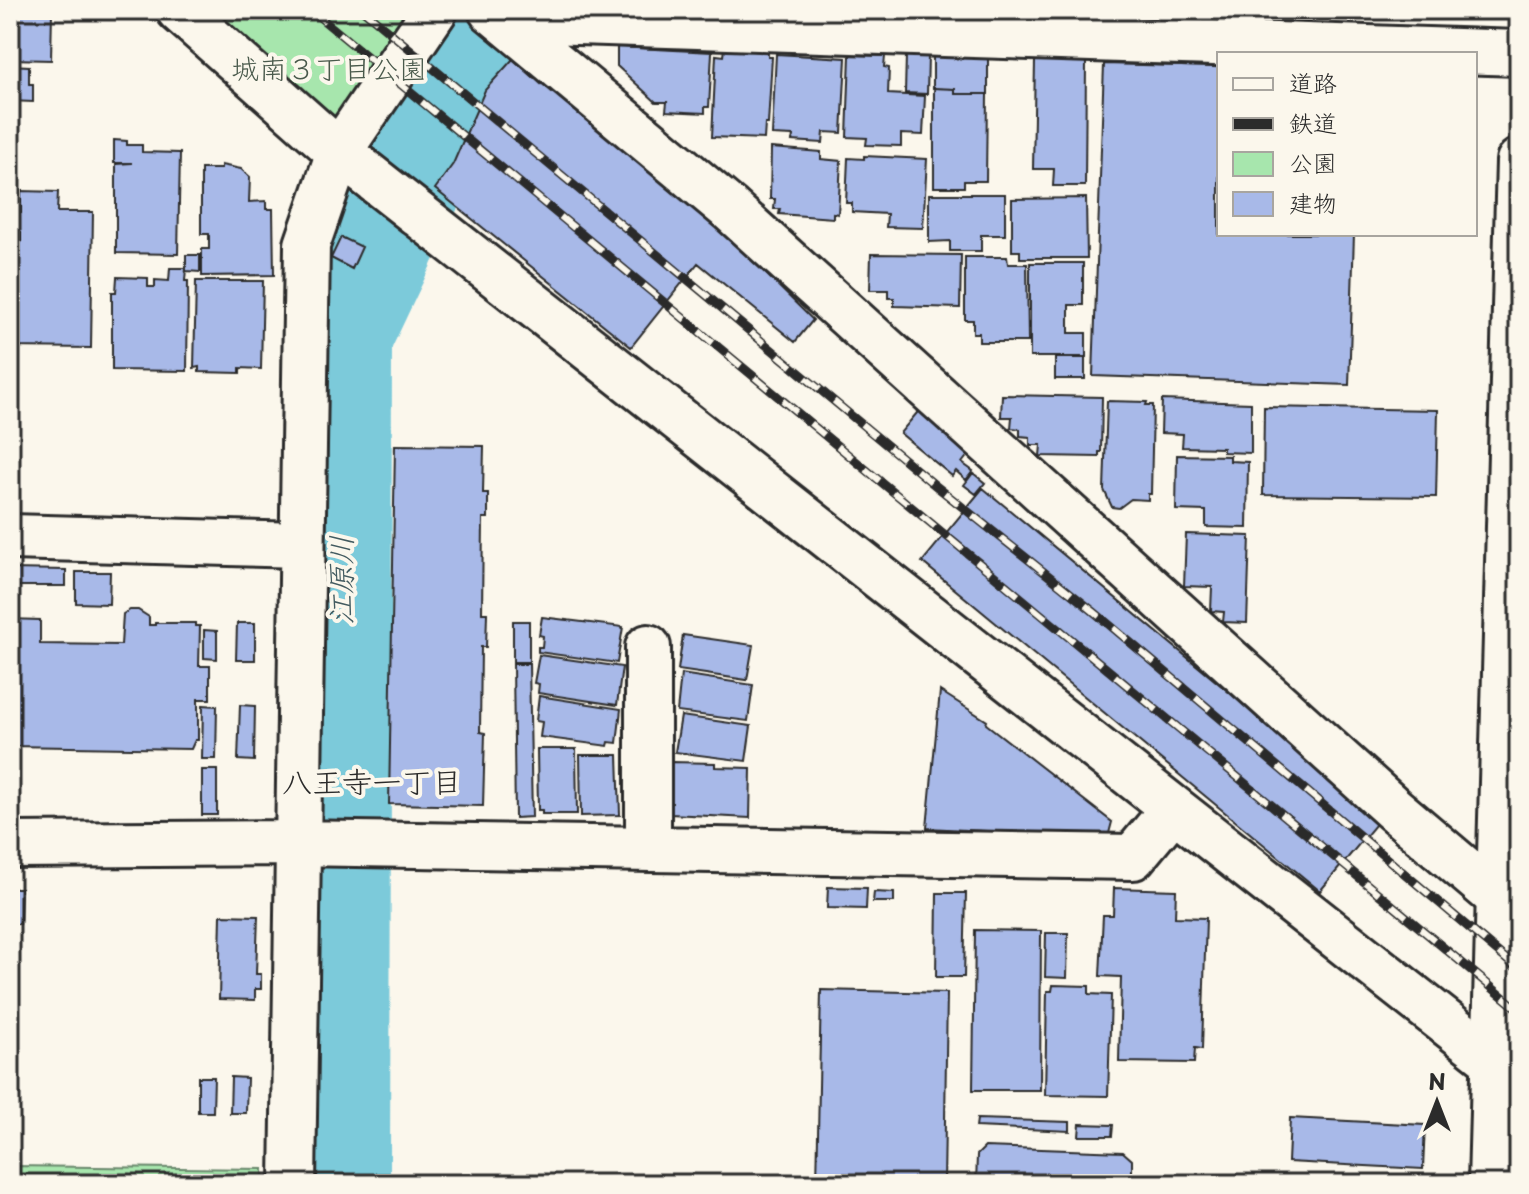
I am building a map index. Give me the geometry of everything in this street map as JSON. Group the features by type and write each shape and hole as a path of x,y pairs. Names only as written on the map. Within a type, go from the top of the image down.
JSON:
{"street":[{"path":"179,10 339,152 1507,1070"},
{"path":"293,1184 307,245 339,152 435,10"},
{"path":"491,10 541,24 1519,53"},
{"path":"541,24 730,209 1395,810 1508,906"},
{"path":"1491,1184 1507,1070 1519,161"},
{"path":"10,537 302,545"},
{"path":"648,647 648,849"},
{"path":"10,845 297,843 1133,857 1173,809"}],"green space":[{"name":"城南３丁目公園","path":"179,10 435,10 339,152"},
{"path":"10,1166 263,1169 263,1184 10,1184"}],"building":[{"path":"10,10 52,10 51,60 10,59"},
{"path":"1210,10 1300,10 1300,24 1264,23 1264,17 1210,15"},
{"path":"617,47 712,52 709,107 705,107 705,113 666,111 667,102 656,102 617,66"},
{"path":"725,49 768,52 768,57 772,57 768,124 765,124 764,139 712,137 716,55 724,56"},
{"path":"776,54 846,58 842,133 824,132 823,143 792,141 793,136 772,135"},
{"path":"850,55 885,56 884,67 889,68 888,94 925,96 923,135 901,134 901,146 866,145 867,138 847,137"},
{"path":"906,55 928,56 927,94 905,93"},
{"path":"933,57 988,57 988,94 955,94 955,89 933,88"},
{"path":"513,59 541,84 544,81 723,232 813,320 795,342 698,263 631,347 435,189 453,164 485,90"},
{"path":"1035,61 1086,61 1085,186 1053,186 1054,169 1033,169"},
{"path":"1104,64 1217,67 1217,236 1354,236 1349,385 1093,376"},
{"path":"10,65 29,66 33,102 10,101"},
{"path":"934,88 955,89 955,94 987,94 986,181 964,181 964,187 934,187"},
{"path":"114,140 127,141 127,145 142,145 142,152 180,153 178,254 116,253 116,164 132,163 114,163"},
{"path":"771,148 821,152 821,159 841,161 838,214 833,213 833,218 779,214 780,209 774,209 775,199 770,199"},
{"path":"864,156 927,159 923,228 886,227 887,214 852,212 852,203 846,203 848,158 864,159"},
{"path":"221,165 241,169 250,177 249,202 266,201 266,209 273,209 274,275 202,276 202,249 209,249 209,234 201,234 201,169 221,169"},
{"path":"21,191 58,192 57,212 93,212 91,348 10,347 10,242 21,242 21,232 10,232 10,213 21,213"},
{"path":"929,194 1005,194 1005,235 981,235 981,251 950,251 950,241 929,242"},
{"path":"1086,198 1087,258 1020,258 1020,251 1012,251 1012,199"},
{"path":"341,237 362,247 352,269 331,258"},
{"path":"871,254 961,255 960,308 894,306 894,298 888,298 888,290 870,290"},
{"path":"186,255 200,255 200,272 186,271"},
{"path":"965,257 1007,257 1008,264 1027,264 1028,342 979,342 979,333 973,333 973,320 965,320"},
{"path":"1030,263 1083,263 1083,305 1069,305 1069,333 1086,333 1086,357 1030,357"},
{"path":"170,268 186,268 187,371 112,370 112,292 116,292 117,277 148,278 148,287 155,287 155,280 169,281"},
{"path":"196,281 263,281 261,369 240,368 240,373 199,372 199,367 194,368"},
{"path":"1055,358 1085,358 1085,379 1055,379"},
{"path":"1002,395 1102,397 1099,457 1040,456 1041,445 1030,445 1030,437 1020,436 1020,429 1011,428 1012,417 1001,417"},
{"path":"1162,400 1251,403 1251,453 1223,452 1223,448 1182,447 1183,434 1161,433"},
{"path":"1107,401 1147,402 1146,405 1153,405 1151,494 1148,494 1148,500 1131,499 1119,508 1112,507 1104,490"},
{"path":"922,407 972,450 962,463 973,471 966,480 956,471 952,476 900,433"},
{"path":"1264,407 1438,410 1436,497 1263,495"},
{"path":"395,445 484,446 483,493 488,493 488,518 483,518 482,613 487,613 486,647 481,647 480,732 485,733 483,806 389,804"},
{"path":"1177,455 1230,456 1230,461 1248,462 1247,528 1206,527 1206,511 1176,510"},
{"path":"973,473 985,483 976,494 964,485"},
{"path":"983,488 1381,818 1320,891 922,562"},
{"path":"1186,534 1250,536 1247,623 1223,622 1224,612 1211,611 1212,587 1184,586"},
{"path":"10,569 66,570 66,586 10,586"},
{"path":"76,572 110,572 109,604 76,603"},
{"path":"138,610 149,617 149,625 195,623 195,626 200,626 199,666 210,666 210,699 198,699 198,740 191,749 10,746 10,619 40,620 40,644 121,645 123,614"},
{"path":"542,617 623,627 617,663 538,652 538,647 542,647 543,636 539,635"},
{"path":"513,621 529,621 529,662 513,662"},
{"path":"237,623 255,623 255,660 236,660"},
{"path":"204,630 217,631 217,659 204,658"},
{"path":"683,635 753,645 747,680 678,670"},
{"path":"539,655 622,667 617,705 538,693 539,684 534,683"},
{"path":"513,664 529,664 532,817 515,818"},
{"path":"681,674 753,685 748,721 677,712"},
{"path":"940,691 987,721 986,724 1112,822 1108,837 927,828"},
{"path":"539,696 621,709 617,743 609,742 608,746 540,737 542,722 536,721"},
{"path":"203,705 217,706 216,759 202,759"},
{"path":"240,705 255,706 254,761 238,760"},
{"path":"681,716 751,726 746,761 675,752"},
{"path":"537,749 576,749 577,814 542,814 542,810 538,810"},
{"path":"580,755 618,755 620,815 581,816"},
{"path":"671,762 751,768 750,818 670,814"},
{"path":"202,770 217,770 217,815 202,815"},
{"path":"828,887 867,888 866,909 827,908"},
{"path":"10,888 21,888 20,924 10,924"},
{"path":"1114,888 1176,890 1175,917 1206,918 1202,1049 1195,1048 1194,1063 1119,1062 1121,977 1100,976 1103,915 1113,915"},
{"path":"874,892 894,893 894,902 873,902"},
{"path":"937,893 966,893 964,977 936,977"},
{"path":"221,915 258,916 256,974 261,974 261,989 255,989 255,1000 219,999"},
{"path":"975,930 1041,931 1040,1090 973,1090"},
{"path":"1046,933 1068,933 1067,978 1045,977"},
{"path":"1053,985 1089,986 1089,994 1111,995 1108,1096 1045,1095 1047,991 1052,991"},
{"path":"821,990 947,993 944,1184 817,1184"},
{"path":"198,1077 214,1077 213,1112 198,1112"},
{"path":"231,1077 247,1078 246,1113 230,1113"},
{"path":"1290,1118 1425,1125 1423,1169 1288,1162"},
{"path":"977,1119 1070,1122 1070,1131 976,1127"},
{"path":"1080,1124 1113,1125 1112,1136 1079,1136"},
{"path":"985,1147 1123,1152 1132,1160 1132,1184 976,1184 977,1155"},
{"path":"383,1177 406,1177 406,1184 383,1184"}],"waterway":[{"name":"江原川","path":"338,1184 340,336 494,10"}],"railway":[{"path":"311,10 1519,1010"},
{"path":"363,10 936,486 1093,611 1519,970"}],"district":[{"name":"八王寺一丁目","path":"372,780"}]}
